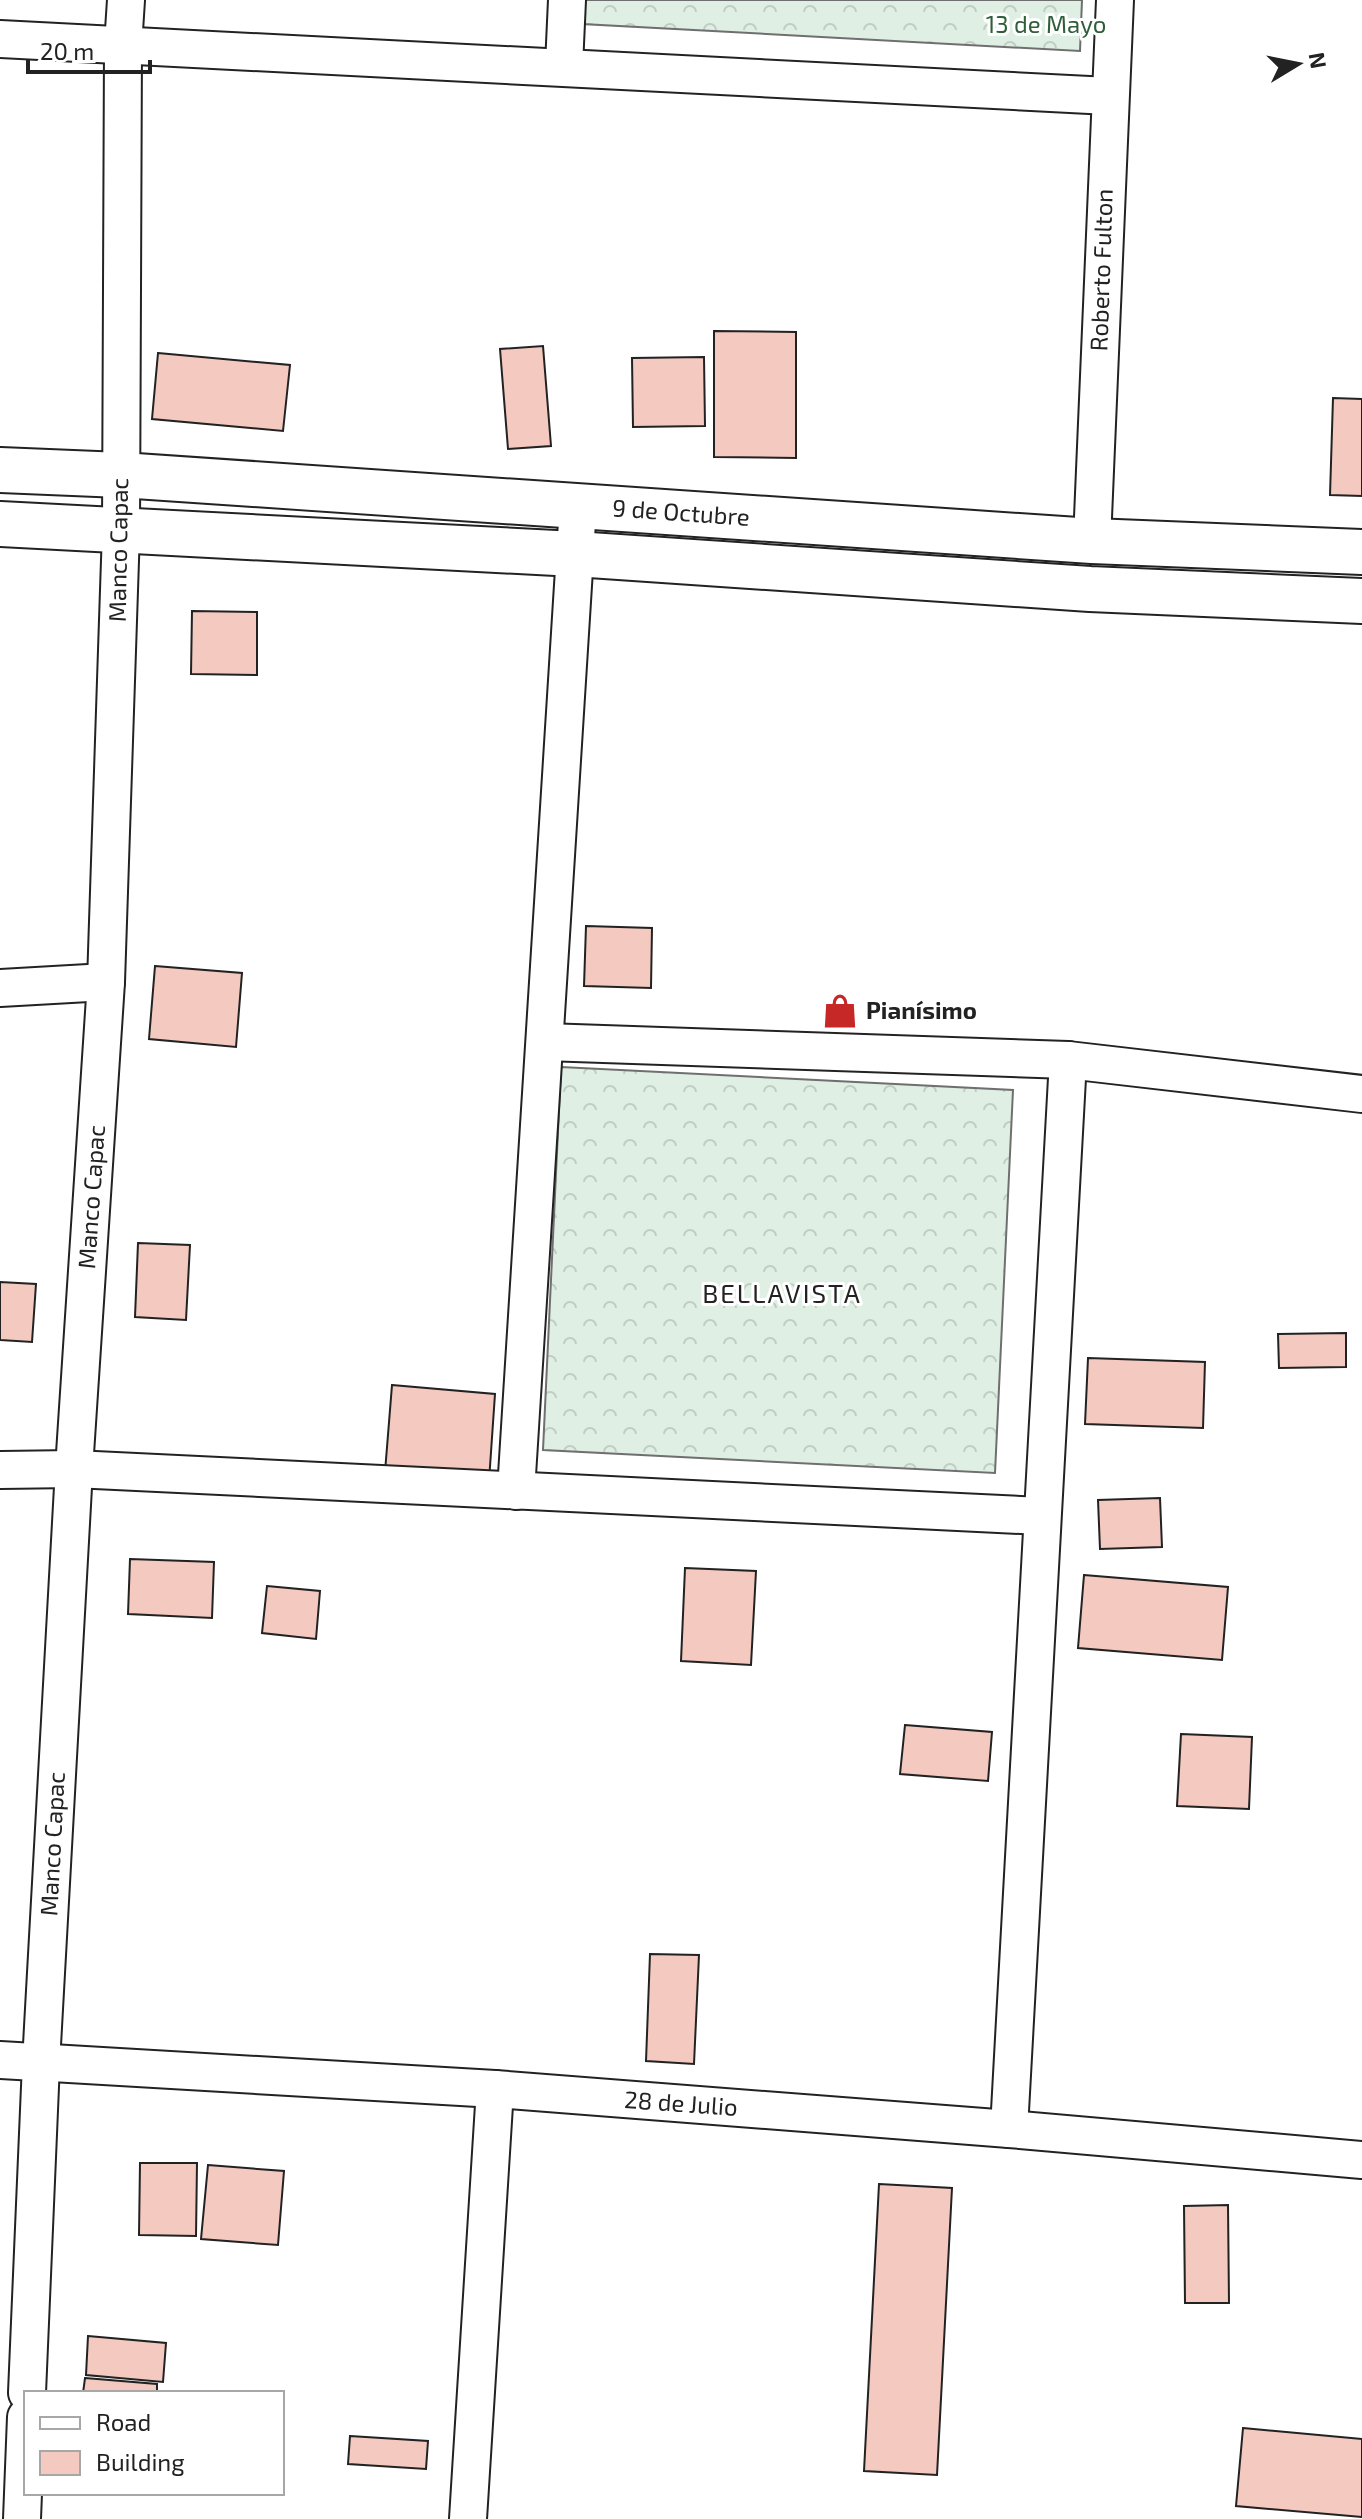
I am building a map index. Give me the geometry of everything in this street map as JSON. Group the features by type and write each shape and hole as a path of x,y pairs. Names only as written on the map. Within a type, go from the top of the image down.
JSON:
{"street":[{"name":"Manco Capac","path":"27,2391 41,2063 74,1469 106,982 121,530 123,46 126,0"},
{"path":"564,66 567,0"},
{"name":"Roberto Fulton","path":"1092,541 1115,0"},
{"path":"0,39 1109,96"},
{"name":"9 de Octubre","path":"0,470 121,475 1092,541 1362,552"},
{"path":"516,1491 578,506"},
{"name":"9 de Octubre","path":"0,524 575,554 1090,589 1362,601"},
{"path":"0,988 106,982"},
{"path":"545,1042 1068,1060 1362,1094"},
{"path":"1009,2129 1068,1060"},
{"path":"0,1470 74,1469 1041,1516"},
{"name":"28 de Julio","path":"0,2060 495,2089 1362,2160"},
{"path":"468,2519 495,2089"},
{"path":"22,2519 24,2468"}],"green space":[{"name":"13 de Mayo","path":"585,0 1082,0 1080,51 582,24"},
{"path":"561,1067 1013,1090 995,1473 543,1450"}],"building":[{"path":"714,331 796,332 796,458 714,457"},
{"path":"543,346 551,446 508,449 500,349"},
{"path":"158,353 290,365 283,431 152,419"},
{"path":"704,357 705,426 633,427 632,358"},
{"path":"1333,398 1362,399 1362,496 1330,495"},
{"path":"192,611 257,612 257,675 191,674"},
{"path":"586,926 652,928 651,988 584,986"},
{"path":"155,966 242,973 236,1047 149,1039"},
{"path":"138,1243 190,1245 186,1320 135,1317"},
{"path":"0,1282 36,1284 32,1342 0,1340"},
{"path":"1346,1333 1346,1367 1279,1368 1278,1334"},
{"path":"1088,1358 1205,1362 1203,1428 1085,1424"},
{"path":"392,1385 495,1394 489,1481 385,1472"},
{"path":"1160,1498 1162,1547 1100,1549 1098,1500"},
{"path":"130,1559 214,1562 212,1618 128,1614"},
{"path":"685,1568 756,1571 751,1665 681,1661"},
{"path":"1084,1575 1228,1587 1222,1660 1078,1648"},
{"path":"267,1586 320,1591 316,1639 262,1633"},
{"path":"905,1725 992,1732 988,1781 900,1774"},
{"path":"1181,1734 1252,1737 1249,1809 1177,1806"},
{"path":"650,1954 699,1955 694,2064 646,2061"},
{"path":"140,2163 197,2163 196,2236 139,2235"},
{"path":"208,2165 284,2171 278,2245 201,2239"},
{"path":"879,2184 952,2188 937,2475 864,2471"},
{"path":"1228,2205 1229,2303 1185,2303 1184,2206"},
{"path":"88,2336 166,2343 163,2382 86,2375"},
{"path":"85,2378 157,2384 157,2391 83,2391"},
{"path":"1243,2428 1362,2439 1362,2517 1236,2506"},
{"path":"350,2436 428,2441 426,2469 348,2464"}],"place":[{"name":"Pianísimo","path":"840,1011"}],"district":[{"name":"BELLAVISTA","path":"782,1294"}]}
